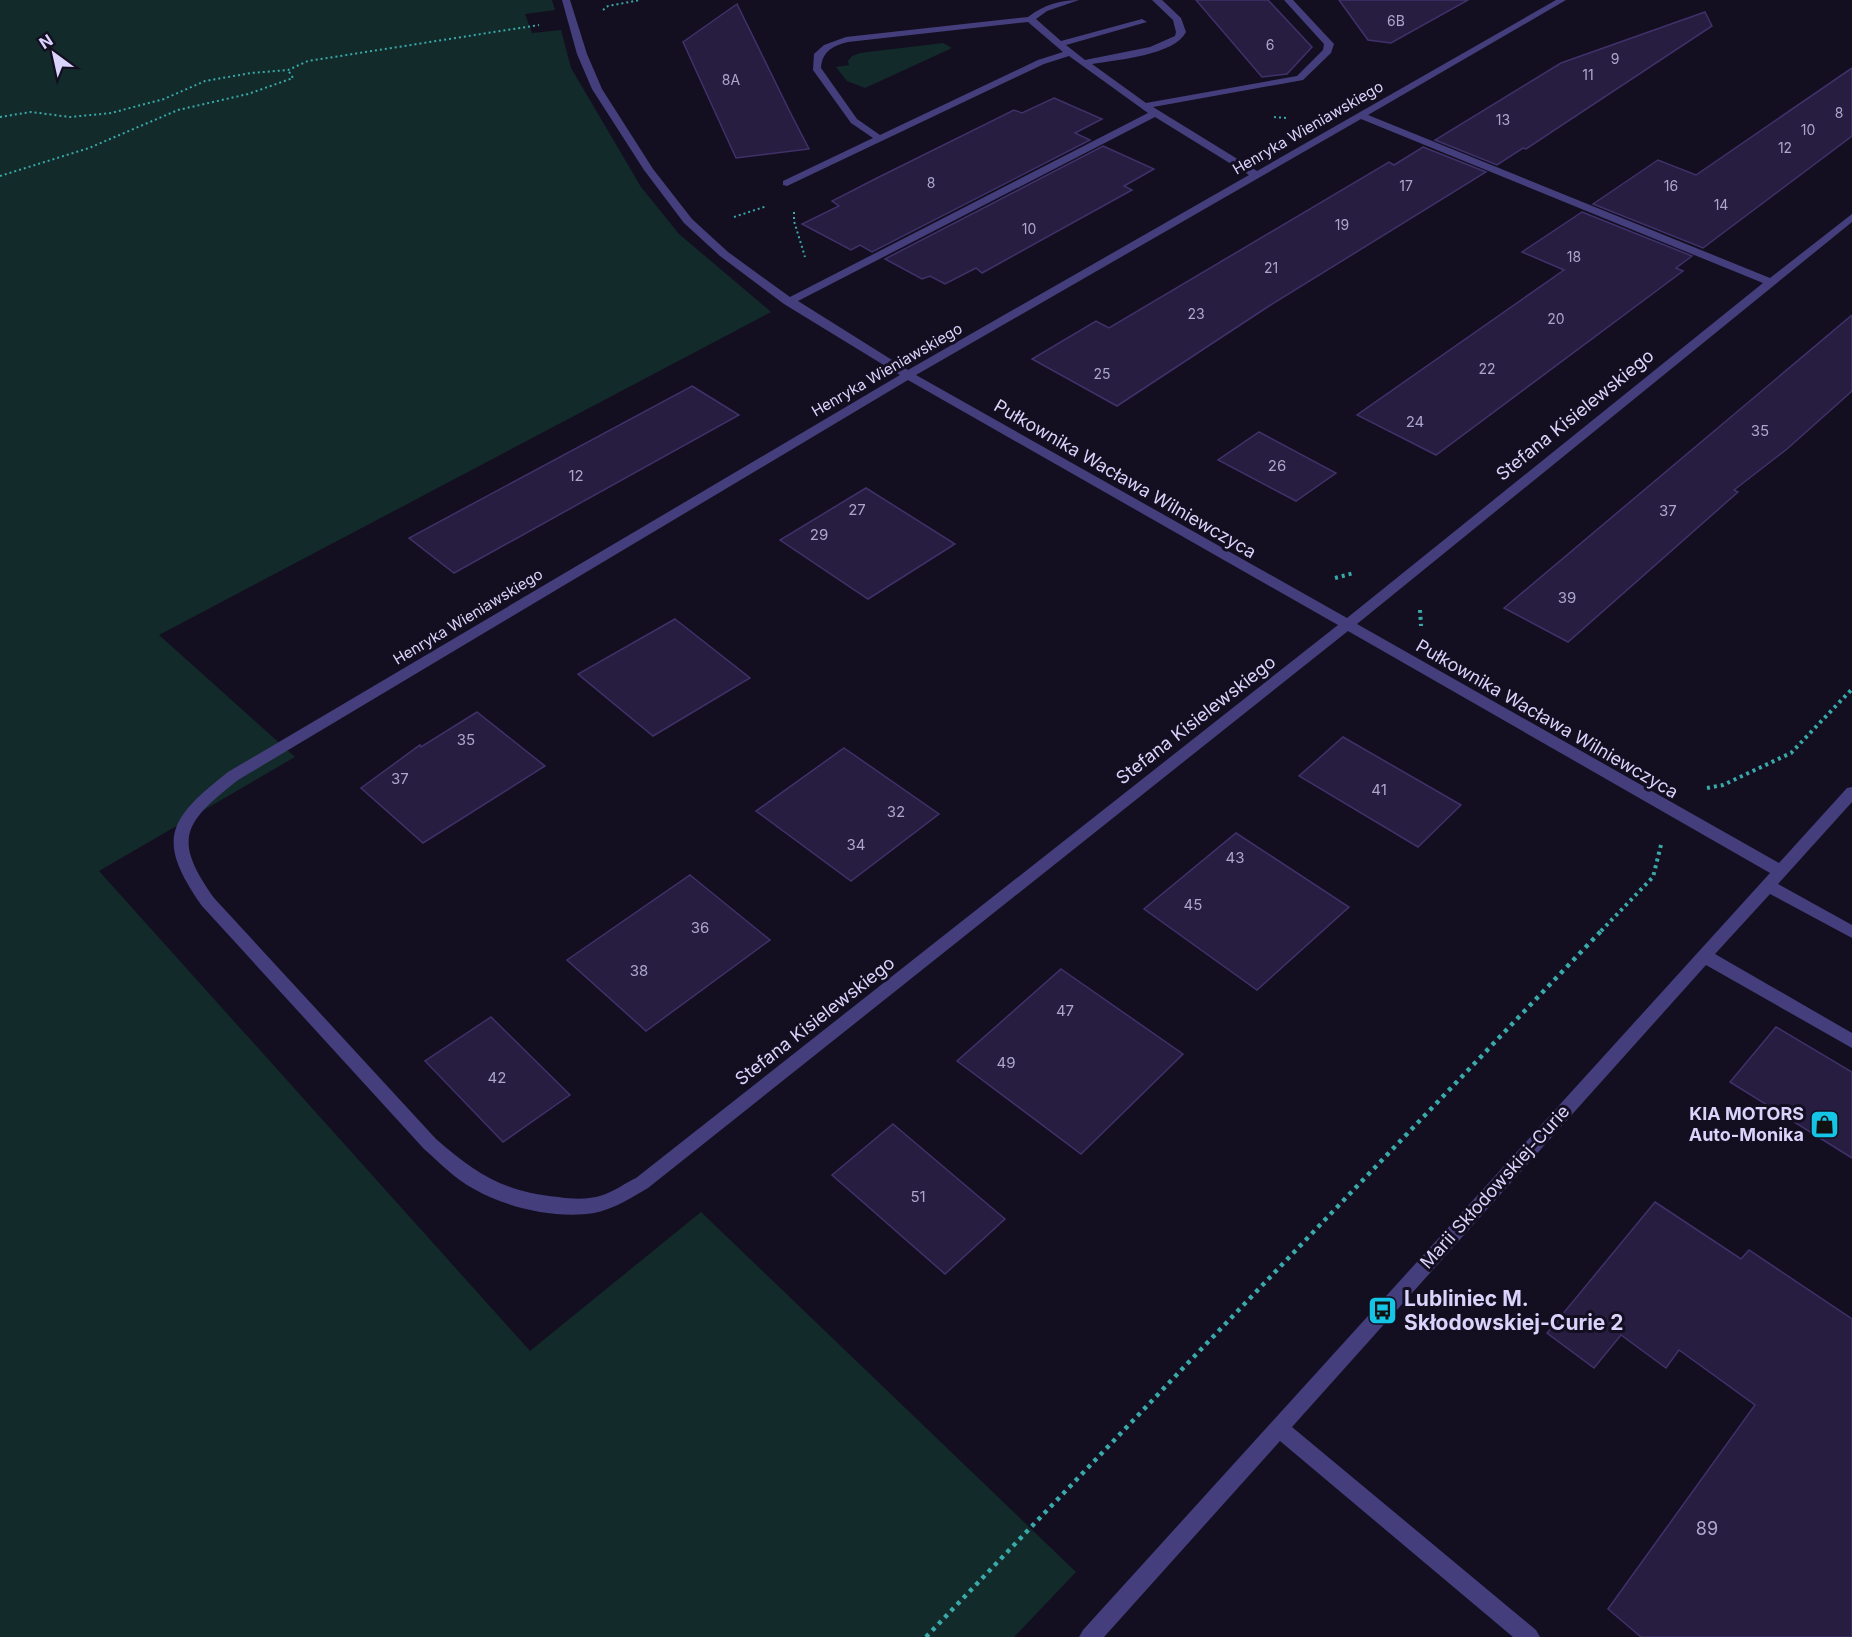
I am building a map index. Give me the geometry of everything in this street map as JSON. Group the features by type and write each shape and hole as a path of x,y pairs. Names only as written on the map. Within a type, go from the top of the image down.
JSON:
{"street":[{"name":"Pułkownika Wacława Wilniewczyca","path":"567,0 592,81 668,197 706,238 788,302 908,375 1780,871"},
{"path":"1038,0 1044,9"},
{"path":"880,139 854,121 816,68 817,56 821,51 837,43 867,36 1030,19 1044,9 1075,0"},
{"path":"1083,63 1163,45 1178,38 1182,31 1180,22 1174,14 1156,0"},
{"path":"1144,106 1300,78 1328,51 1329,44 1288,0"},
{"name":"Henryka Wieniawskiego","path":"642,1183 604,1203 569,1206 528,1201 489,1188 456,1167 430,1144 208,902 191,877 182,858 180,840 186,823 205,798 233,776 908,375 1562,0"},
{"path":"1030,19 1083,63 1144,106 1258,176"},
{"path":"1059,44 1142,22"},
{"path":"787,183 1041,62 1070,53"},
{"path":"788,302 1155,113"},
{"path":"1362,116 1770,282"},
{"name":"Stefana Kisielewskiego","path":"642,1183 1346,626 1852,217"},
{"name":"Marii Skłodowskiej-Curie","path":"1098,1634 1278,1427 1852,792"},
{"path":"1767,885 1852,932"},
{"path":"1703,955 1852,1041"},
{"path":"1278,1427 1529,1637"}],"path":[{"path":"599,13 608,6 640,0"},
{"path":"0,117 31,112 70,117 96,115 164,99 206,81 251,73 288,70 308,61 573,20"},
{"path":"0,176 89,148 178,110 248,94 286,82 293,78 288,70"},
{"path":"725,219 749,214 771,205"},
{"path":"795,210 794,221 806,259 805,281 816,289"},
{"path":"1700,790 1723,785 1791,753 1852,689"},
{"path":"926,1637 1653,877 1664,834"}],"green space":[{"path":"0,0 552,0 555,10 525,14 532,33 561,30 571,68 641,187 679,234 771,312 159,635 295,757 99,871 530,1351 701,1212 1076,1572 1014,1637 0,1637"},
{"path":"943,43 952,48 865,88 847,81 836,67 849,65 848,61 852,56 860,53"}],"building":[{"path":"1196,0 1268,0 1312,47 1287,74 1262,77"},
{"path":"1339,0 1468,0 1391,43 1368,40"},
{"path":"737,4 809,149 736,158 683,42"},
{"path":"1705,12 1712,26 1526,149 1523,148 1497,165 1435,140 1561,63"},
{"path":"1852,68 1852,136 1703,248 1593,204 1658,160 1696,175"},
{"path":"1054,98 1102,119 1075,133 1090,140 872,252 860,245 851,250 802,224 839,206 832,201 877,178 1014,110 1022,113"},
{"path":"1103,146 1154,169 1124,186 1132,190 982,273 976,268 945,284 930,276 922,279 885,259"},
{"path":"1423,147 1486,172 1269,306 1117,406 1032,359 1096,321 1109,328 1389,162 1394,165"},
{"path":"1582,212 1692,256 1676,268 1683,271 1436,455 1357,415 1564,270 1522,252"},
{"path":"1852,315 1852,391 1787,449 1734,490 1738,492 1568,642 1504,608"},
{"path":"692,386 739,415 454,573 409,538"},
{"path":"1259,432 1336,473 1296,501 1218,460"},
{"path":"866,488 955,544 868,599 780,540"},
{"path":"675,619 750,678 653,736 578,674"},
{"path":"477,712 545,766 423,843 361,788 420,745 421,747"},
{"path":"1343,737 1461,805 1418,847 1299,776"},
{"path":"844,748 939,814 851,881 756,811"},
{"path":"1236,833 1349,907 1257,990 1144,909"},
{"path":"690,875 770,940 646,1031 567,960"},
{"path":"1061,969 1183,1054 1081,1154 957,1061"},
{"path":"491,1017 570,1095 503,1142 425,1061"},
{"name":"KIA MOTORS Auto-Monika","path":"1776,1027 1852,1072 1852,1158 1730,1082"},
{"path":"893,1124 1005,1219 945,1274 832,1175"},
{"path":"1655,1202 1741,1259 1749,1250 1852,1319 1852,1637 1641,1637 1608,1609 1755,1405 1679,1350 1666,1368 1621,1335 1594,1368 1547,1333"}],"place":[{"name":"KIA MOTORS Auto-Monika","path":"1825,1124"},
{"name":"Lubliniec M. Skłodowskiej-Curie 2","path":"1383,1311"}]}
